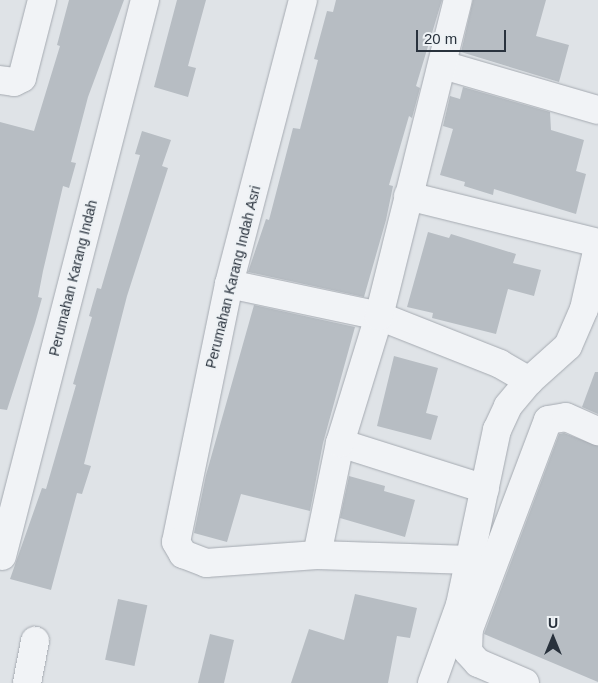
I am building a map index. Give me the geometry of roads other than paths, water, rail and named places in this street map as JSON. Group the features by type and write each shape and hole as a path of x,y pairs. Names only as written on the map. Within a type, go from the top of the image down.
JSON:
{"street":[{"path":"0,80 14,82 22,78 42,0"},
{"name":"Perumahan Karang Indah","path":"2,556 145,0"},
{"name":"Perumahan Karang Indah Asri","path":"303,0 229,284 176,527 176,542 183,554 194,560 228,564 317,555"},
{"path":"458,0 379,316 340,443 317,555 472,560"},
{"path":"443,65 598,110"},
{"path":"408,196 598,243"},
{"path":"432,683 472,560 497,430 508,406 529,381 568,346 584,309 598,247"},
{"path":"229,284 379,316 500,364 529,381"},
{"path":"526,683 478,663 468,652 470,629 548,420 566,417 598,431"},
{"path":"340,443 485,489"},
{"path":"27,683 35,641"}]}
